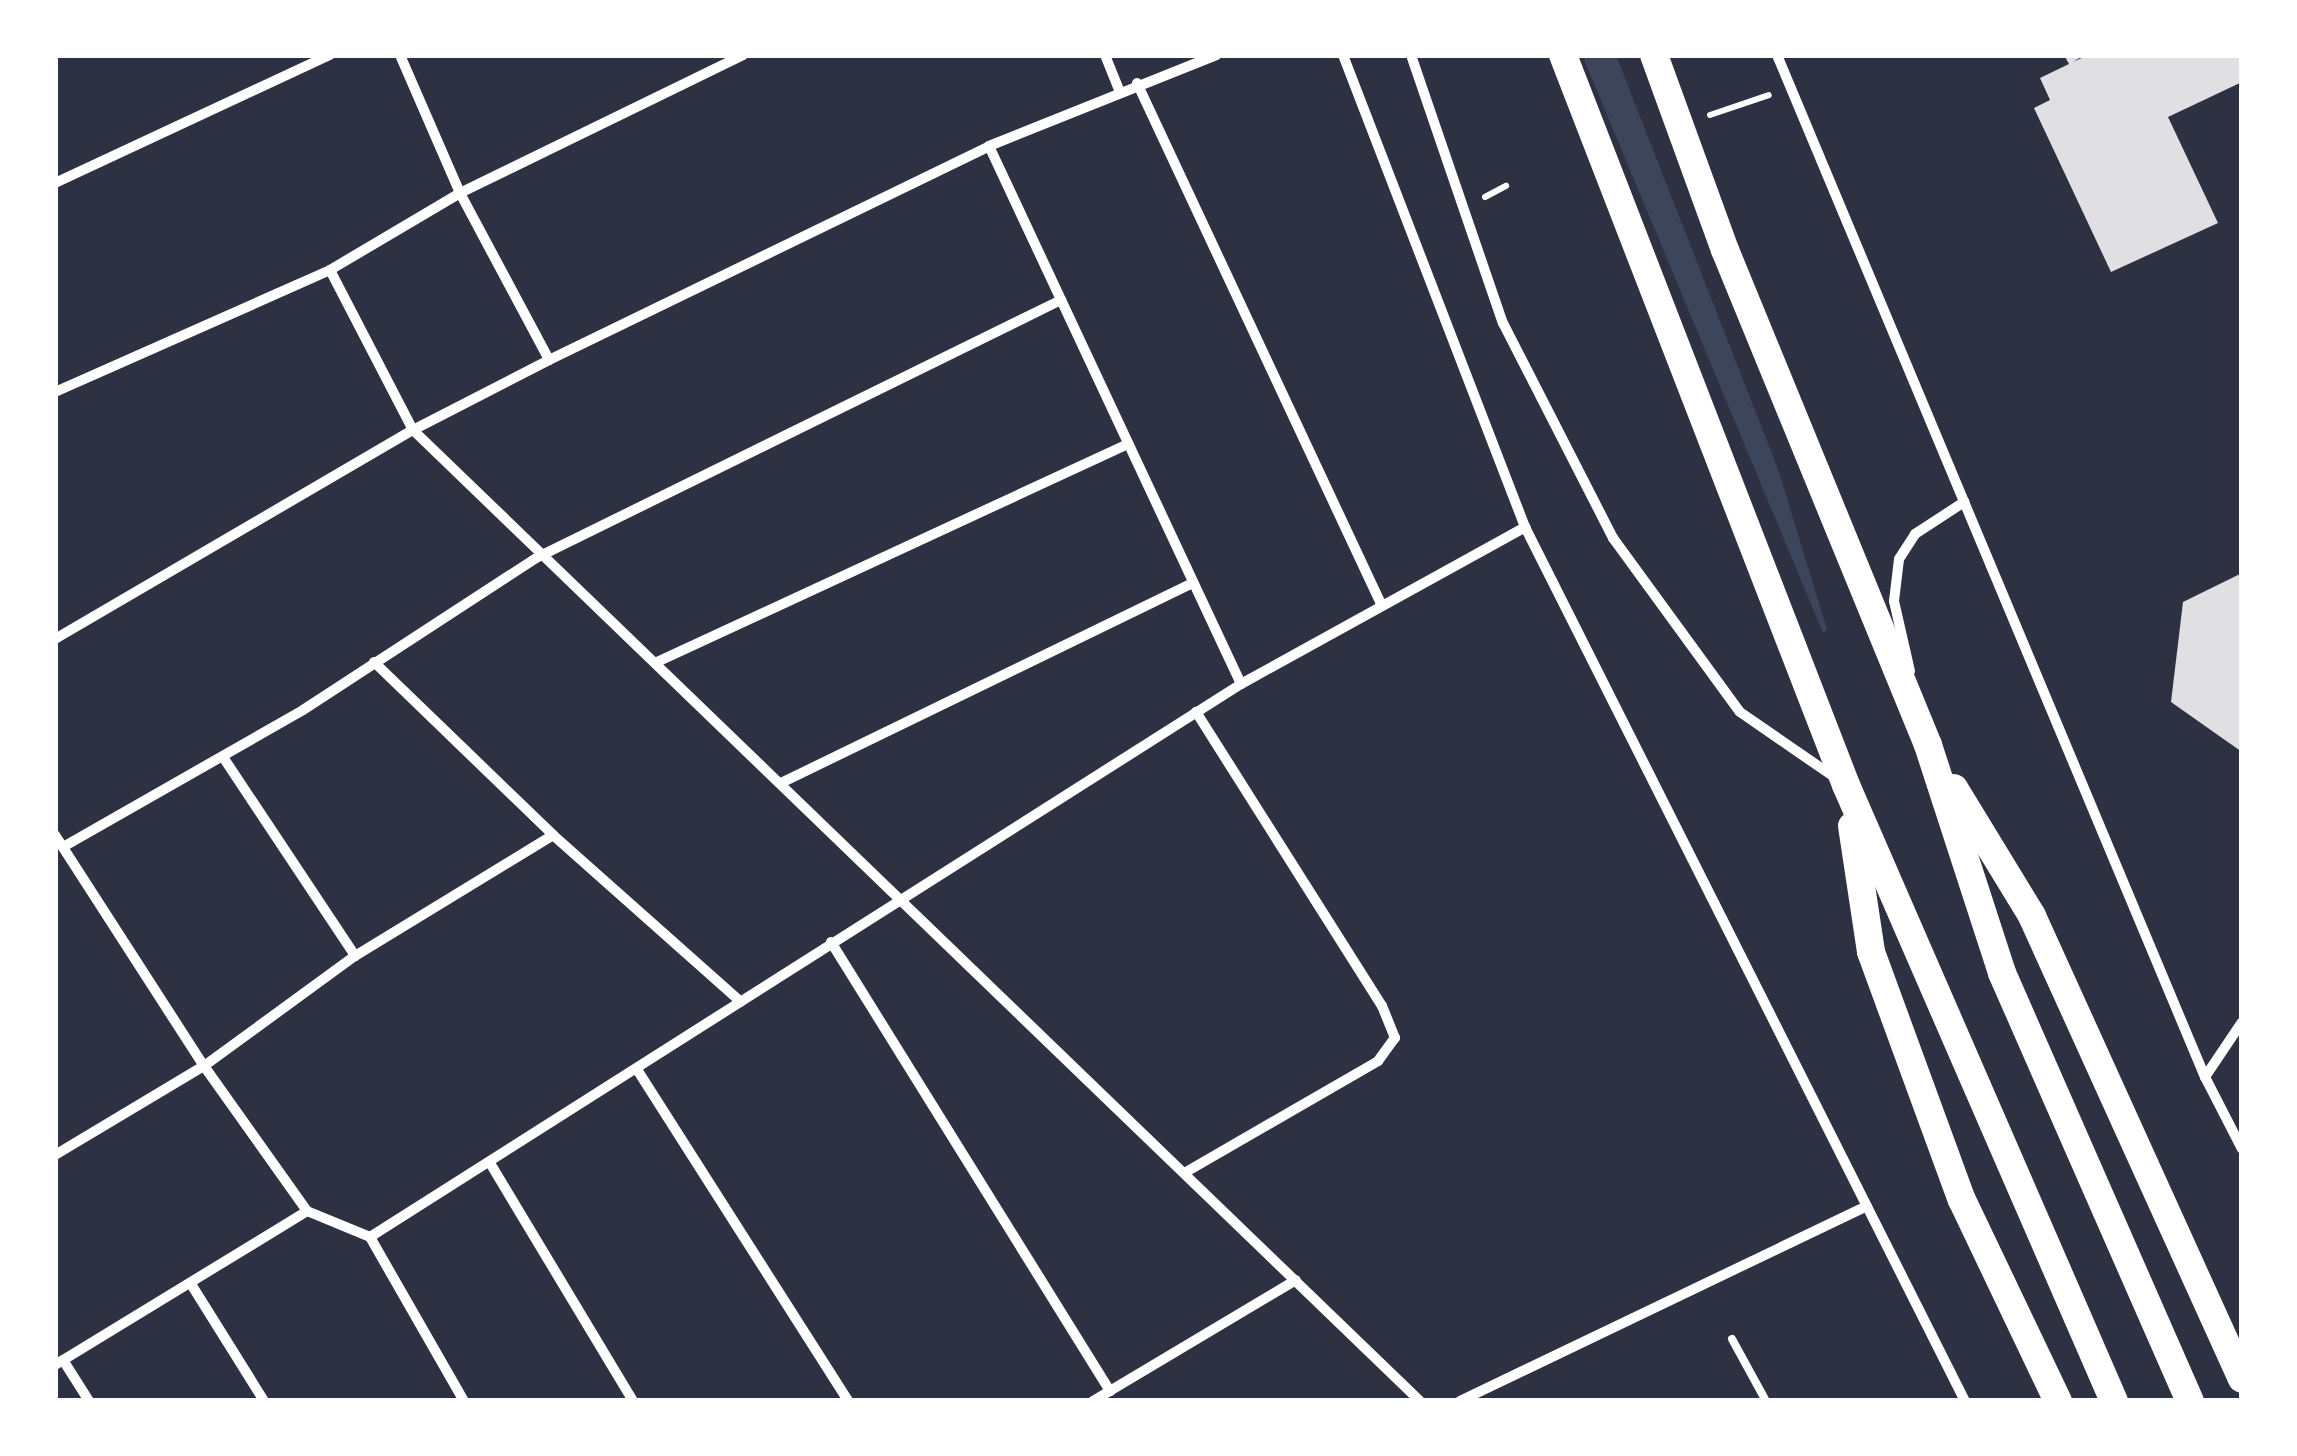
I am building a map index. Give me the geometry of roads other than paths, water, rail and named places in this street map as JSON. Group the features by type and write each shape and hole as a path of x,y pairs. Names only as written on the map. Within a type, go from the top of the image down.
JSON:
{"highway":[{"path":"1563,55 1846,785 2063,1295 2114,1401"},
{"path":"1654,55 1724,250 1928,745 2002,973 2190,1401"},
{"path":"1928,745 2032,916 2242,1379"},
{"path":"1846,785 1871,952 1962,1200 2058,1401"}],"street":[{"path":"55,183 330,55"},
{"path":"400,55 460,193 549,360"},
{"path":"55,392 330,270 460,193 743,55"},
{"path":"1105,55 1119,90"},
{"path":"55,640 413,430 549,360 989,146 1119,90 1216,55"},
{"path":"1343,55 1525,526 1965,1401"},
{"path":"1411,55 1503,323 1613,538 1740,712 1846,785"},
{"path":"1777,55 2205,1077 2242,1149"},
{"path":"1137,84 1381,604"},
{"path":"989,146 1241,684"},
{"path":"330,270 413,430 538,557 657,662 902,895 1420,1401"},
{"path":"63,847 223,757 538,557 1061,300"},
{"path":"657,662 1128,444"},
{"path":"1928,745 1894,601 1899,559 1914,534 1964,502"},
{"path":"370,1237 638,1071 902,895 1241,684 1525,526"},
{"path":"783,782 1194,583"},
{"path":"374,662 552,835 741,1002"},
{"path":"1186,1172 1378,1062 1394,1038 1382,1006 1196,712"},
{"path":"223,757 355,956"},
{"path":"55,835 204,1066 308,1210 370,1237 464,1401"},
{"path":"55,1155 204,1066 355,956 552,835"},
{"path":"831,942 1110,1391"},
{"path":"2205,1077 2242,1022"},
{"path":"638,1071 848,1401"},
{"path":"490,1162 633,1401"},
{"path":"1460,1401 1867,1206"},
{"path":"89,1401 59,1362 308,1210"},
{"path":"1093,1401 1296,1280"},
{"path":"191,1284 264,1401"}],"lane":[{"path":"1732,1339 1766,1401"}]}
